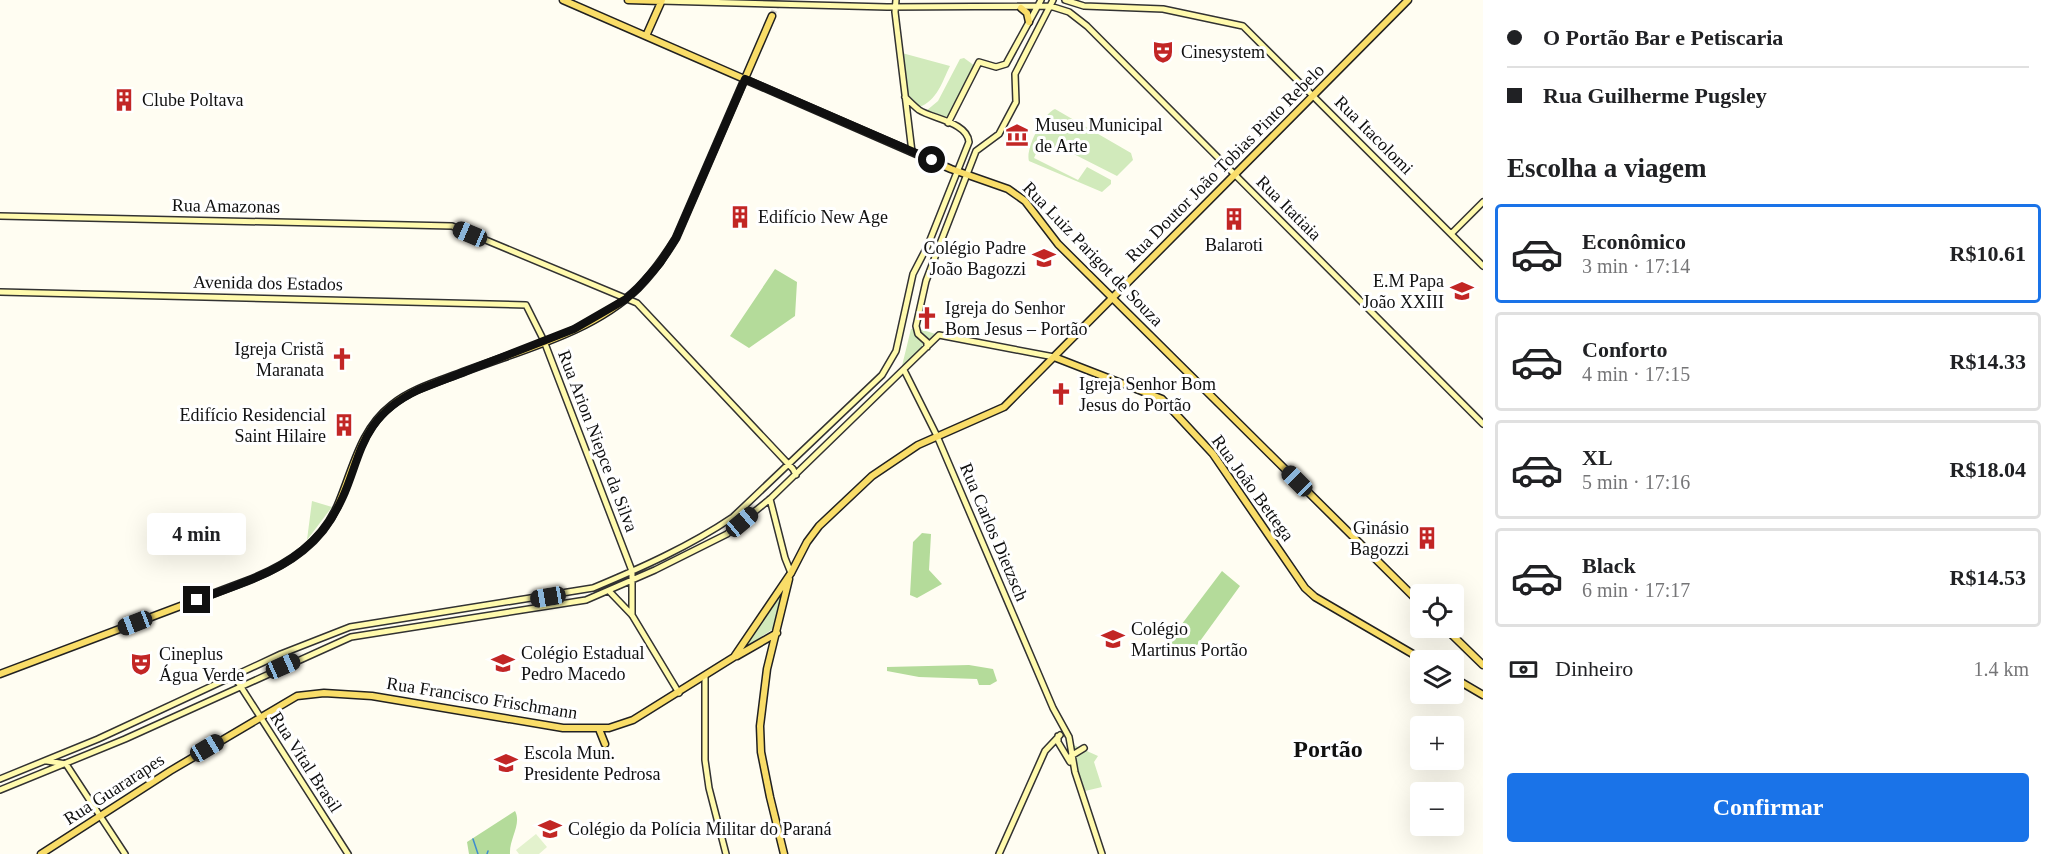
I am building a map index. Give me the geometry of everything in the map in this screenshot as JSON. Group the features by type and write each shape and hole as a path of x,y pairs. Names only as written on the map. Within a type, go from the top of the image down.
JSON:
{"main road":[{"name":"Rua Luiz Parigot de Souza","path":"563,0 579,3 646,36 912,152 1018,194 1058,244 1410,593"},
{"path":"628,0 662,0 646,36"},
{"name":"Rua Doutor João Tobias Pinto Rebelo","path":"1054,357 1408,0"},
{"path":"1021,8 1027,14 1029,22"},
{"path":"0,674 241,584 284,565 312,543 332,517 363,441 389,407 418,390 588,323 626,299 660,263 676,238 772,16"},
{"name":"Rua Francisco Frischmann","path":"297,696 324,693 372,696 563,728 599,729 633,720 734,657 791,573 807,542 819,526 856,491 898,457 937,436 1004,406 1054,357"},
{"name":"Rua João Bettega","path":"1054,357 1162,399 1213,454 1305,588 1316,597 1410,652"},
{"path":"784,851 761,752 760,726 762,697 791,573"},
{"path":"734,657 777,633"},
{"path":"1455,638 1483,665"},
{"path":"1464,684 1483,695"},
{"name":"Rua Guararapes","path":"41,854 258,717 297,696"},
{"path":"599,729 605,744"}],"street":[{"name":"Rua Itatiaia","path":"662,0 895,3 1021,8 1050,6 1069,12 1082,21 1483,424"},
{"path":"947,6 951,0"},
{"path":"948,123 979,62 996,67 1005,64 1041,0"},
{"path":"0,779 350,627 582,591 632,571 725,523 797,458 882,375 890,364 896,351 913,274 962,173 978,148 999,134 1015,104 1016,71 1053,0"},
{"name":"Rua Itacolomi","path":"1065,0 1084,6 1163,9 1244,26 1483,266"},
{"path":"895,3 912,152"},
{"path":"0,790 66,764 351,637 586,600 610,592 727,534 796,475 926,348 926,339 916,330 926,281 962,173 969,138 959,128 920,111 905,96"},
{"path":"908,117 920,111"},
{"path":"1451,234 1483,202"},
{"name":"Rua Amazonas","path":"0,216 452,226 626,299"},
{"name":"Avenida dos Estados","path":"0,292 522,304 531,311"},
{"path":"626,299 635,302 650,315 796,475"},
{"name":"Rua Arion Niepce da Silva","path":"531,311 632,571 632,615"},
{"name":"Rua João Bettega","path":"926,348 939,335 1054,357"},
{"name":"Rua Carlos Dietzsch","path":"904,370 937,436 1053,708 1061,735 1061,744 1075,772"},
{"path":"797,458 807,464"},
{"path":"770,498 784,558 791,573"},
{"path":"610,592 632,615 679,693"},
{"name":"Rua Vital Brasil","path":"234,676 258,717 348,854"},
{"path":"705,677 705,760 709,788 726,854"},
{"path":"999,854 1049,747 1061,735"},
{"name":"Rua Carlos Dietzsch","path":"1061,735 1068,737 1075,772 1102,854"},
{"path":"1049,747 1068,742"},
{"path":"1071,756 1084,748"},
{"path":"46,760 66,764 124,854"}],"green space":[{"path":"902,53 950,66 935,96 919,107 908,95"},
{"path":"964,58 975,66 949,116 944,118 926,111 938,101 960,59"},
{"path":"1055,109 1131,153 1133,160 1117,176 1056,145 1051,153 1039,147 1034,158 1078,180 1087,167 1111,180 1111,184 1102,192 1029,161 1028,156 1036,132 1045,118"},
{"path":"775,269 797,282 795,316 749,348 730,336"},
{"path":"916,328 939,335 900,374 911,329"},
{"path":"312,501 332,507 307,540"},
{"path":"922,533 931,534 929,570 942,584 917,598 910,595 913,542"},
{"path":"1222,571 1240,586 1187,659 1169,641"},
{"path":"774,594 781,598 773,629 740,651"},
{"path":"969,665 993,669 997,681 990,685 979,685 977,679 919,677 887,671 887,667"},
{"path":"1069,743 1098,756 1094,762 1102,787 1085,791"},
{"path":"515,811 517,821 510,854 469,854 467,842"},
{"path":"536,834 547,847 539,854 519,854 516,850"}],"waterway":[{"path":"473,839 478,854"}],"tunnel":[{"path":"772,16 779,0"}],"place":[{"name":"Cinesystem","path":"1163,52"},
{"name":"Clube Poltava","path":"124,100"},
{"name":"Museu Municipal de Arte","path":"1017,135"},
{"name":"Edifício New Age","path":"740,217"},
{"name":"Balaroti","path":"1234,219"},
{"name":"Colégio Padre João Bagozzi","path":"1044,258"},
{"name":"E.M Papa João XXIII","path":"1462,291"},
{"name":"Igreja do Senhor Bom Jesus – Portão","path":"927,318"},
{"name":"Igreja Cristã Maranata","path":"342,359"},
{"name":"Igreja Senhor Bom Jesus do Portão","path":"1061,394"},
{"name":"Edifício Residencial Saint Hilaire","path":"344,425"},
{"name":"Ginásio Bagozzi","path":"1427,538"},
{"name":"Colégio Martinus Portão","path":"1113,639"},
{"name":"Colégio Estadual Pedro Macedo","path":"503,663"},
{"name":"Cineplus Água Verde","path":"141,664"},
{"name":"Escola Mun. Presidente Pedrosa","path":"506,763"},
{"name":"Colégio da Polícia Militar do Paraná","path":"550,829"}],"district":[{"name":"Portão","path":"1328,749"}],"route":[{"path":"197,600 276,569 300,554 312,543 332,517 369,430 389,407 418,390 588,323 626,299 638,288 660,263 676,238 745,79 932,160"}]}
